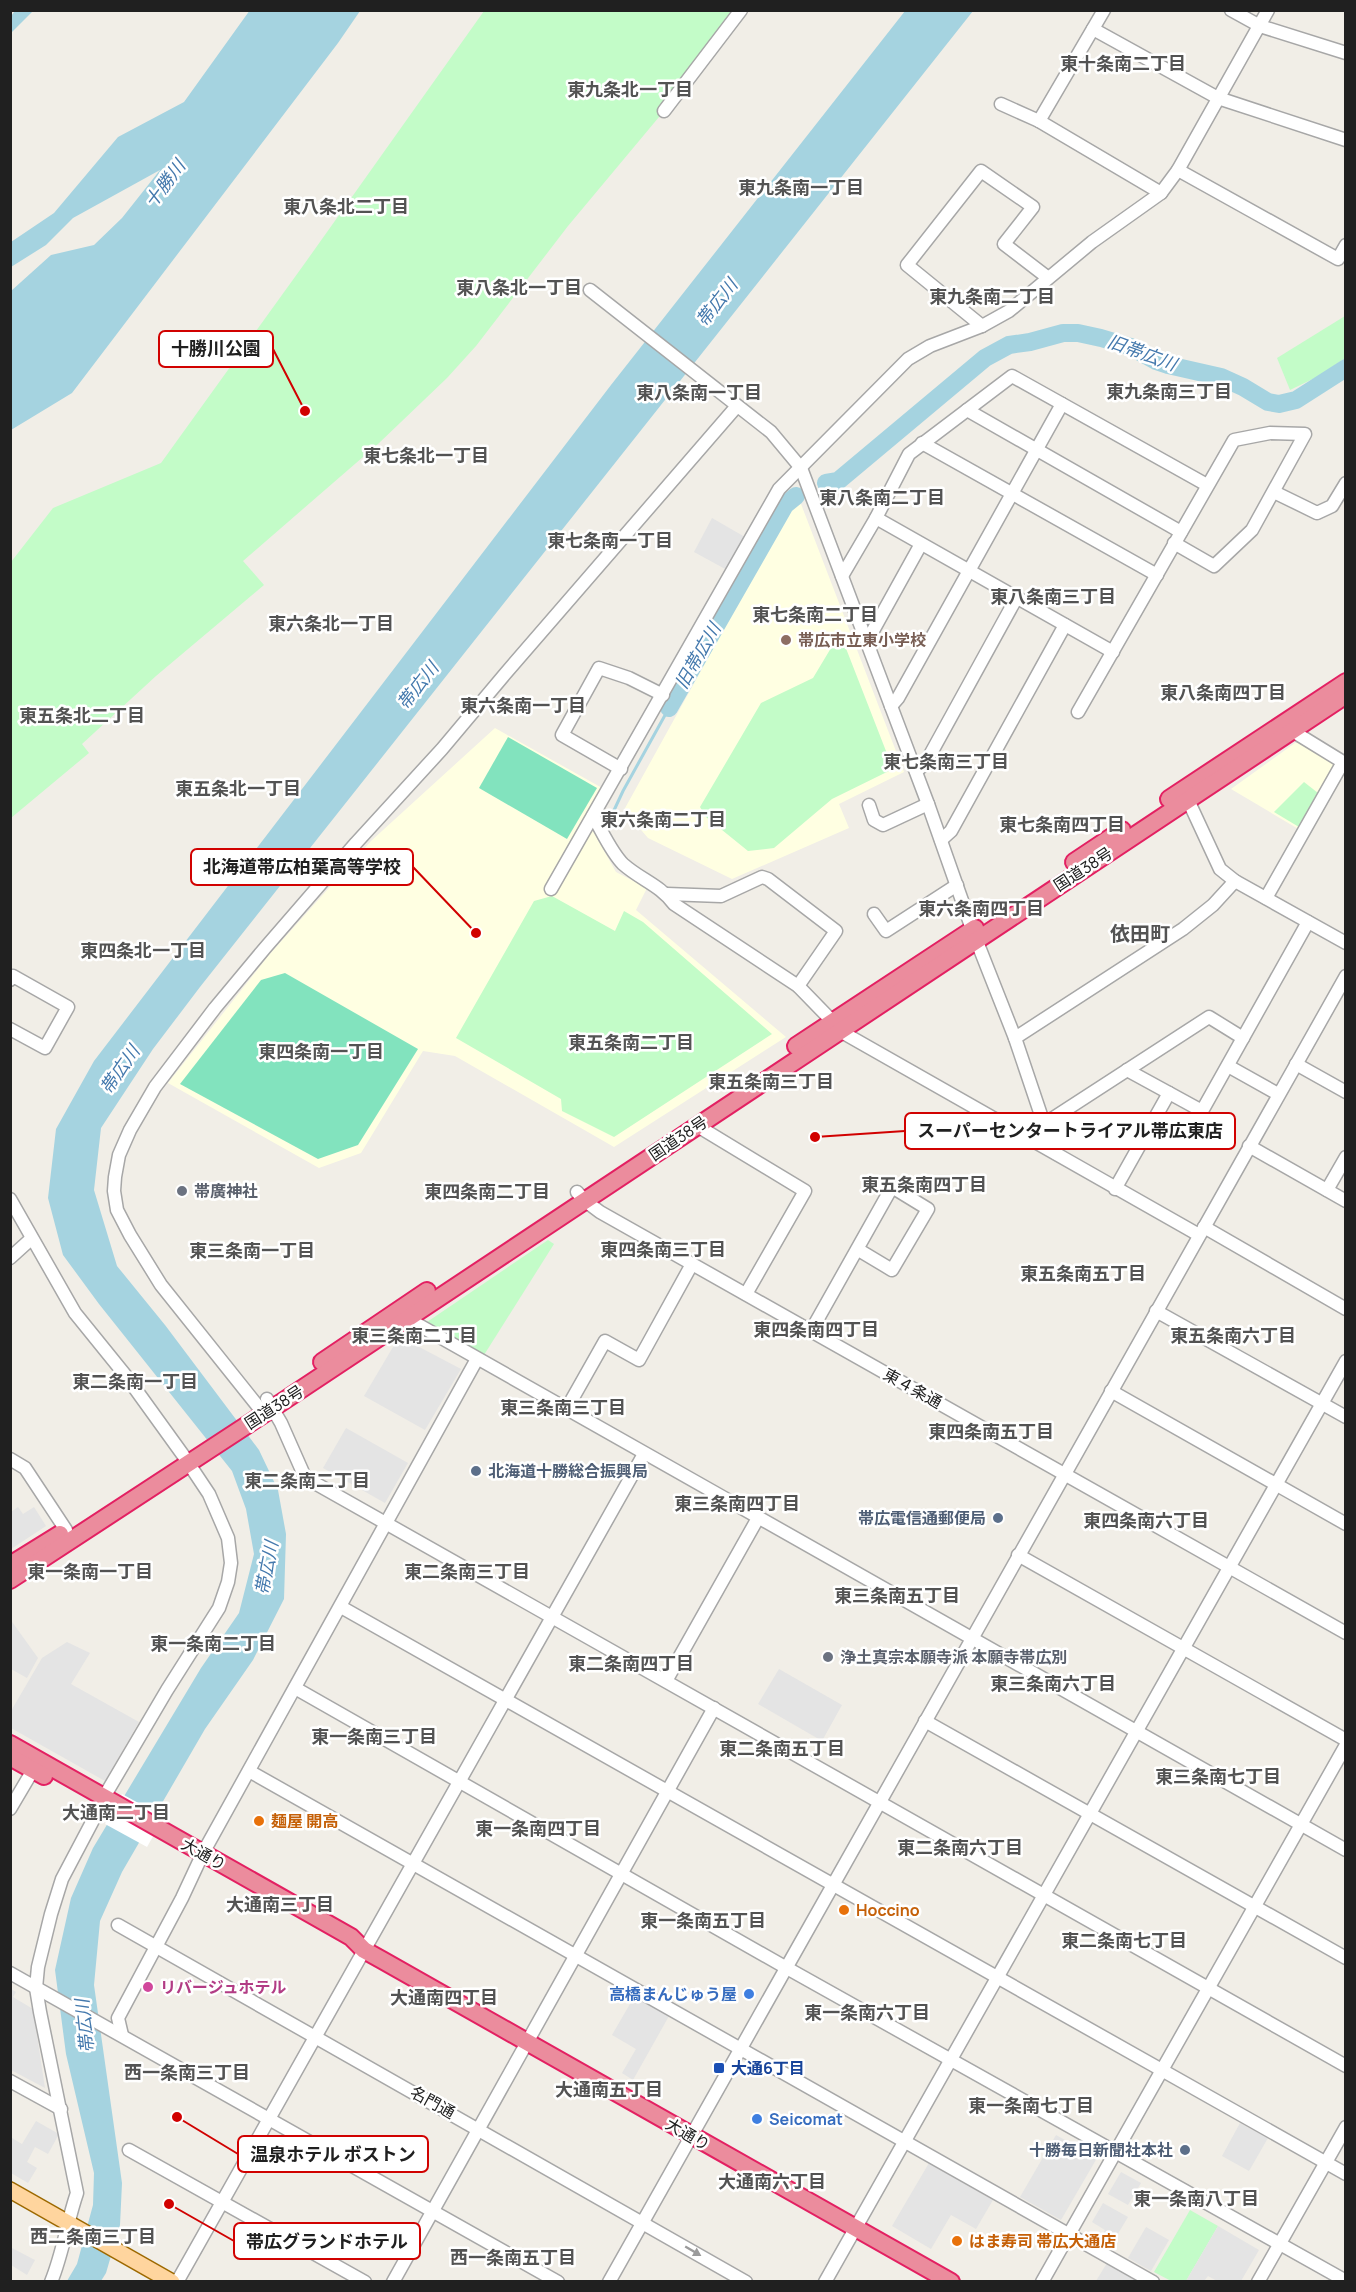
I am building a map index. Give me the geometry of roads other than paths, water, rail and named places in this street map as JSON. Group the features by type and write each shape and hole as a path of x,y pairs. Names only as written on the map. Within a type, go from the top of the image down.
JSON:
{"highway":[{"name":"国道38号","path":"10,1580 190,1456 975,934 1346,682"},
{"name":"国道38号","path":"975,934 1188,800 1346,695"},
{"name":"国道38号","path":"580,1196 696,1125 836,1027"},
{"name":"国道38号","path":"10,1565 190,1456"},
{"name":"大通り","path":"10,1744 107,1806 201,1858 345,1946 363,1950 951,2282"},
{"name":"大通り","path":"10,1757 107,1806"}],"main road":[{"path":"10,2190 172,2282"}],"street":[{"path":"664,111 741,10"},
{"path":"1039,121 1104,10"},
{"path":"1231,10 1260,26 1346,53"},
{"path":"551,889 779,489 908,359 930,345 982,326 1009,310 1047,277 1161,193 1178,170 1268,10"},
{"path":"1093,29 1218,98 1346,140"},
{"path":"1001,104 1039,121 1161,193"},
{"path":"1178,170 1338,259 1346,245"},
{"path":"982,326 907,265 981,171 1033,207 1004,244 1047,277"},
{"path":"590,290 771,432 801,468 916,771 1056,1154"},
{"path":"842,576 876,518 909,454 1012,376 1207,485"},
{"path":"891,706 898,698 1062,404"},
{"path":"735,405 442,749 363,835 258,956 154,1087 119,1155 114,1191 117,1210 129,1235 161,1285 281,1423 304,1475 386,1524 1346,2066"},
{"path":"967,410 1178,538 1214,566 1252,530 1305,434 1270,433 1234,440 1207,485 1178,538 1157,575 1078,712"},
{"path":"922,443 1157,575"},
{"path":"1274,492 1317,513 1332,506 1346,483"},
{"path":"876,518 1113,652"},
{"path":"866,639 870,636 921,544"},
{"path":"916,771 925,764 1017,597"},
{"path":"941,840 951,831 1065,625"},
{"path":"621,769 562,735 599,668 629,678 663,695"},
{"path":"1266,898 1343,762 1299,735 1296,729"},
{"path":"1188,800 1220,869 1235,880 1346,943"},
{"path":"869,805 874,820 883,825 928,804"},
{"path":"593,816 620,861 667,894 674,904 798,986 836,1027 1115,1189 1202,1231 1346,1309"},
{"path":"667,894 721,896 762,877 768,879 836,932 798,986"},
{"path":"1015,1038 1183,929 1214,905 1235,880"},
{"path":"874,914 886,932 957,885"},
{"path":"1127,1070 1202,1111 1308,922"},
{"path":"10,980 13,976 68,1008 45,1048 10,1029"},
{"path":"609,2282 1278,1094 1344,981"},
{"path":"1044,1124 1209,1017 1243,1038"},
{"path":"1296,1064 1346,1092"},
{"path":"1228,1065 1278,1094"},
{"path":"1115,1189 1169,1094"},
{"path":"696,1125 805,1191 746,1294"},
{"path":"1249,1146 1346,1201"},
{"path":"1327,1190 1346,1157"},
{"path":"812,1331 857,1249 892,1188 928,1209 892,1270 857,1249"},
{"name":"東４条通","path":"580,1196 692,1264 1346,1633"},
{"path":"10,1199 75,1312 190,1456 228,1538 231,1563 228,1582 219,1608 167,1690 107,1806 62,1879 38,1967 77,2193 72,2225 51,2282"},
{"path":"10,1258 31,1239"},
{"path":"566,1410 605,1341 639,1360 692,1264"},
{"path":"1156,1311 1346,1417"},
{"path":"400,1315 1346,1850"},
{"path":"122,2035 118,2018 201,1858 477,1359"},
{"path":"825,2282 1346,1361"},
{"path":"1111,1391 1346,1524"},
{"path":"177,2282 644,1454"},
{"path":"10,1459 25,1468 66,1530"},
{"path":"666,1681 759,1518"},
{"path":"1018,1555 1346,1740"},
{"path":"341,1607 1346,2174"},
{"path":"296,1688 785,1967 1346,2281"},
{"path":"393,2282 431,2210 714,1708"},
{"path":"925,1721 1346,1958"},
{"path":"1042,2282 1346,1745"},
{"path":"10,1809 33,1770"},
{"path":"249,1771 1153,2282"},
{"name":"名門通","path":"118,1925 746,2282"},
{"path":"10,1973 558,2282"},
{"path":"10,2082 61,2109"},
{"path":"1258,2282 1346,2127"},
{"path":"129,2150 365,2282"}],"water":[{"name":"十勝川","path":"250,10 360,11 72,393 11,430 11,291 51,255 94,245 122,218 160,170 73,218 46,245 11,267 11,242 54,213 118,137 184,102"},
{"path":"15,11 33,11 11,33 11,16"},
{"name":"帯広川","path":"905,11 973,11 200,987 153,1049 101,1128 94,1190 117,1266 165,1325 259,1450 278,1490 286,1534 284,1599 253,1660 205,1729 122,1872 100,1921 94,1985 122,2183 120,2225 106,2273 101,2281 67,2281 77,2264 93,2205 94,2173 66,2054 55,1970 71,1898 93,1848 201,1668 239,1613 254,1554 246,1509 232,1471 99,1304 63,1255 48,1198 56,1129 94,1061 611,385"}],"waterway":[{"name":"旧帯広川","path":"826,483 838,481 985,358 1009,345 1063,333 1078,333 1131,347 1156,361 1221,377 1268,402 1279,404 1296,400 1346,368"},
{"name":"旧帯広川","path":"669,708 785,505 796,496"},
{"name":"旧帯広川","path":"609,821 669,708"}],"place":[{"name":"十勝川公園","path":"305,411"},
{"name":"帯広市立東小学校","path":"786,640"},
{"name":"北海道帯広柏葉高等学校","path":"476,933"},
{"name":"スーパーセンタートライアル帯広東店","path":"815,1137"},
{"name":"帯廣神社","path":"182,1191"},
{"name":"北海道十勝総合振興局","path":"476,1471"},
{"name":"帯広電信通郵便局","path":"998,1518"},
{"name":"浄土真宗本願寺派 本願寺帯広別","path":"828,1657"},
{"name":"麺屋 開高","path":"259,1821"},
{"name":"Hoccino","path":"844,1910"},
{"name":"リバージュホテル","path":"148,1987"},
{"name":"高橋まんじゅう屋","path":"749,1994"},
{"name":"大通6丁目","path":"719,2068"},
{"name":"温泉ホテル ボストン","path":"177,2117"},
{"name":"Seicomat","path":"757,2119"},
{"name":"十勝毎日新聞社本社","path":"1185,2150"},
{"name":"帯広グランドホテル","path":"169,2204"},
{"name":"はま寿司 帯広大通店","path":"957,2241"}],"district":[{"name":"東十条南二丁目","path":"1123,64"},
{"name":"東九条北一丁目","path":"630,90"},
{"name":"東九条南一丁目","path":"801,188"},
{"name":"東八条北二丁目","path":"346,207"},
{"name":"東八条北一丁目","path":"519,288"},
{"name":"東九条南二丁目","path":"992,297"},
{"name":"東九条南三丁目","path":"1169,392"},
{"name":"東八条南一丁目","path":"699,393"},
{"name":"東七条北一丁目","path":"426,456"},
{"name":"東八条南二丁目","path":"882,498"},
{"name":"東七条南一丁目","path":"610,541"},
{"name":"東八条南三丁目","path":"1053,597"},
{"name":"東七条南二丁目","path":"815,615"},
{"name":"東六条北一丁目","path":"331,624"},
{"name":"東八条南四丁目","path":"1223,693"},
{"name":"東六条南一丁目","path":"523,706"},
{"name":"東五条北二丁目","path":"82,716"},
{"name":"東七条南三丁目","path":"946,762"},
{"name":"東五条北一丁目","path":"238,789"},
{"name":"東六条南二丁目","path":"663,820"},
{"name":"東七条南四丁目","path":"1062,825"},
{"name":"東六条南四丁目","path":"981,909"},
{"name":"依田町","path":"1140,934"},
{"name":"東四条北一丁目","path":"143,951"},
{"name":"東五条南二丁目","path":"631,1043"},
{"name":"東四条南一丁目","path":"321,1052"},
{"name":"東五条南三丁目","path":"771,1082"},
{"name":"東五条南四丁目","path":"924,1185"},
{"name":"東四条南二丁目","path":"487,1192"},
{"name":"東四条南三丁目","path":"663,1250"},
{"name":"東三条南一丁目","path":"252,1251"},
{"name":"東五条南五丁目","path":"1083,1274"},
{"name":"東四条南四丁目","path":"816,1330"},
{"name":"東三条南二丁目","path":"414,1336"},
{"name":"東五条南六丁目","path":"1233,1336"},
{"name":"東二条南一丁目","path":"135,1382"},
{"name":"東三条南三丁目","path":"563,1408"},
{"name":"東四条南五丁目","path":"991,1432"},
{"name":"東二条南二丁目","path":"307,1481"},
{"name":"東三条南四丁目","path":"737,1504"},
{"name":"東四条南六丁目","path":"1146,1521"},
{"name":"東一条南一丁目","path":"90,1572"},
{"name":"東二条南三丁目","path":"467,1572"},
{"name":"東三条南五丁目","path":"897,1596"},
{"name":"東一条南二丁目","path":"213,1644"},
{"name":"東二条南四丁目","path":"631,1664"},
{"name":"東三条南六丁目","path":"1053,1684"},
{"name":"東一条南三丁目","path":"374,1737"},
{"name":"東二条南五丁目","path":"782,1749"},
{"name":"東三条南七丁目","path":"1218,1777"},
{"name":"大通南二丁目","path":"116,1813"},
{"name":"東一条南四丁目","path":"538,1829"},
{"name":"東二条南六丁目","path":"960,1848"},
{"name":"大通南三丁目","path":"280,1905"},
{"name":"東一条南五丁目","path":"703,1921"},
{"name":"東二条南七丁目","path":"1124,1941"},
{"name":"大通南四丁目","path":"444,1998"},
{"name":"東一条南六丁目","path":"867,2013"},
{"name":"西一条南三丁目","path":"187,2073"},
{"name":"大通南五丁目","path":"609,2090"},
{"name":"東一条南七丁目","path":"1031,2106"},
{"name":"大通南六丁目","path":"772,2182"},
{"name":"東一条南八丁目","path":"1196,2199"},
{"name":"西二条南三丁目","path":"93,2237"},
{"name":"西一条南五丁目","path":"513,2258"}]}
